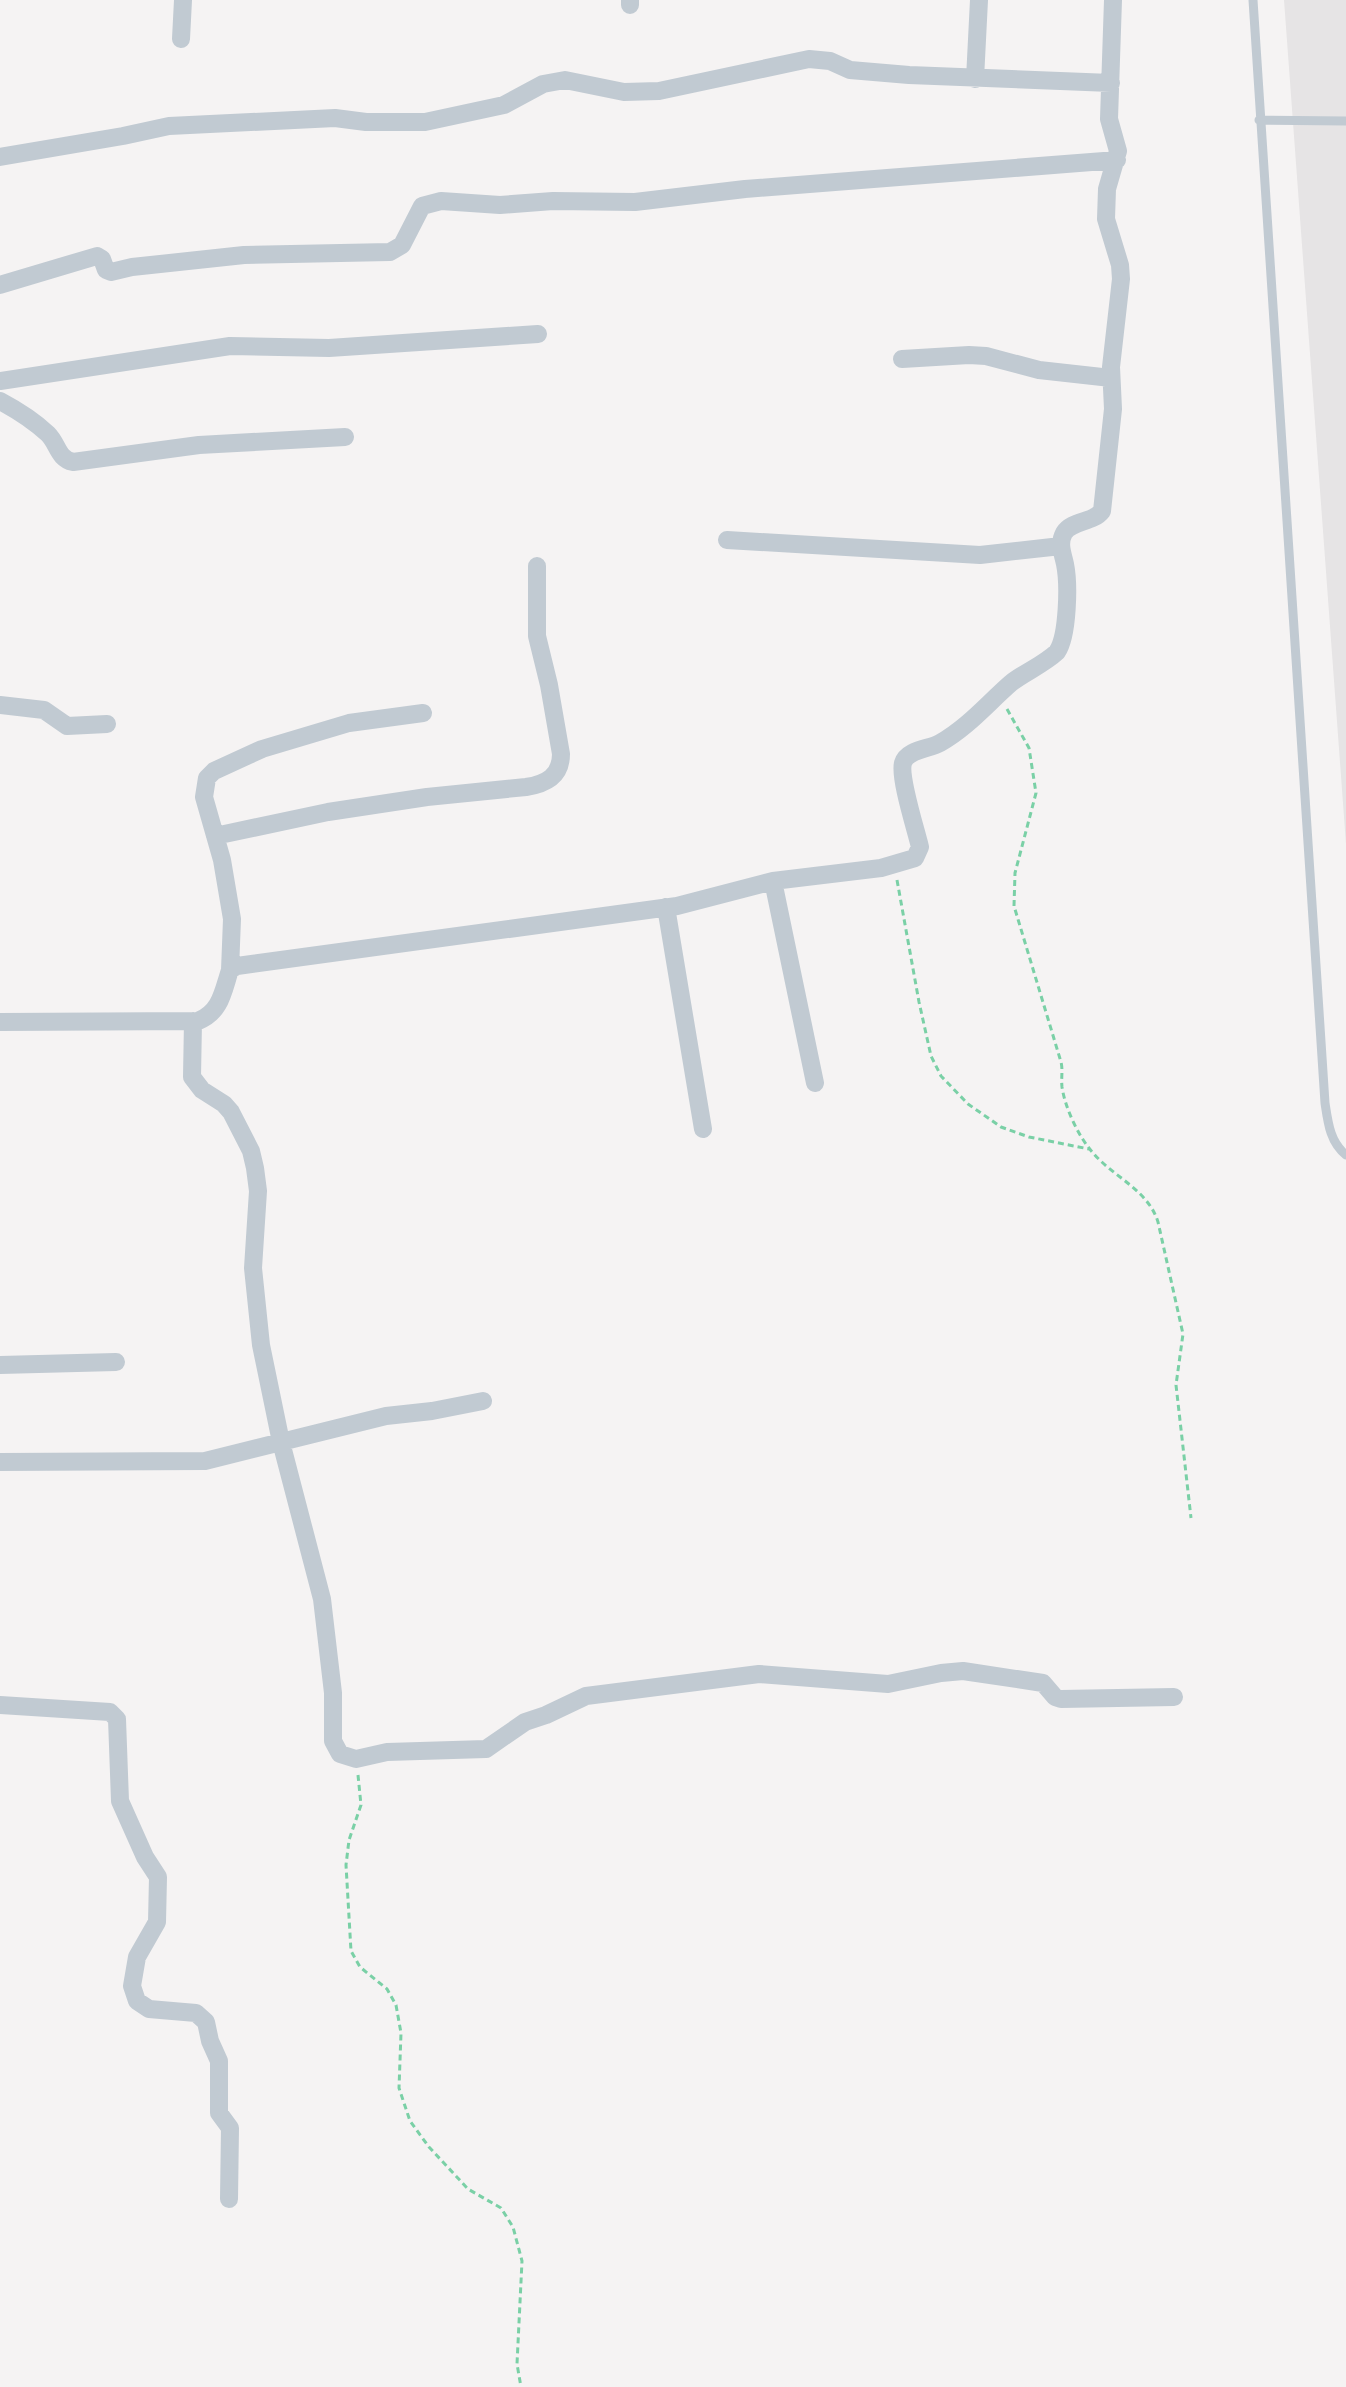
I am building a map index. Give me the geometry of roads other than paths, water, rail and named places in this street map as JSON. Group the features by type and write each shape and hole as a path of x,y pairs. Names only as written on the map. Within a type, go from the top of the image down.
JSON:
{"street":[{"path":"181,39 183,0"},
{"path":"975,79 979,0"},
{"path":"230,970 237,966 666,907 773,881 911,862 920,847 903,776 906,757 943,742 963,728 1011,683 1050,659 1062,645 1066,569 1061,546 1068,529 1097,517 1102,511 1113,409 1111,378 1121,272 1107,228 1105,199 1118,151 1110,125 1113,0"},
{"path":"0,157 169,126 335,118 366,122 425,122 504,105 534,88 565,80 624,92 659,91 809,59 830,61 850,70 975,79 1111,83"},
{"path":"0,285 97,256 106,270 111,272 244,255 390,252 402,245 418,210 434,202 514,205 553,201 635,202 745,189 1117,160"},
{"path":"0,381 230,346 329,348 538,334"},
{"path":"902,359 986,356 1039,370 1111,378"},
{"path":"0,401 51,436 64,458 73,462 199,445 345,437"},
{"path":"727,540 980,555 1061,546"},
{"path":"215,836 328,812 536,785 553,777 561,764 561,754 537,636 537,566"},
{"path":"0,705 44,710 67,726 107,724"},
{"path":"0,1022 193,1021 207,1017 216,1009 230,970 232,919 222,860 204,797 207,778 214,771 262,749 349,723 423,713"},
{"path":"773,881 815,1083"},
{"path":"666,907 703,1129"},
{"path":"193,1021 192,1077 195,1084 231,1112 251,1151 255,1168 258,1191 253,1268 261,1345 281,1442 322,1599 333,1693 333,1741 340,1754 356,1759 387,1752 486,1749 525,1722 586,1696 759,1674 888,1684 963,1671 1043,1683 1055,1697 1061,1699 1174,1697"},
{"path":"0,1365 116,1362"},
{"path":"0,1462 205,1461 386,1416 423,1413 483,1401"},
{"path":"0,1705 110,1712 117,1719 120,1801 145,1857 158,1877 157,1922 137,1957 133,1976 134,1994 143,2007 196,2013 206,2022 219,2061 219,2113 230,2128 229,2199"}],"lane":[{"path":"1253,0 1325,1103 1330,1133 1339,1150 1346,1155"},
{"path":"1259,120 1346,121"}]}
